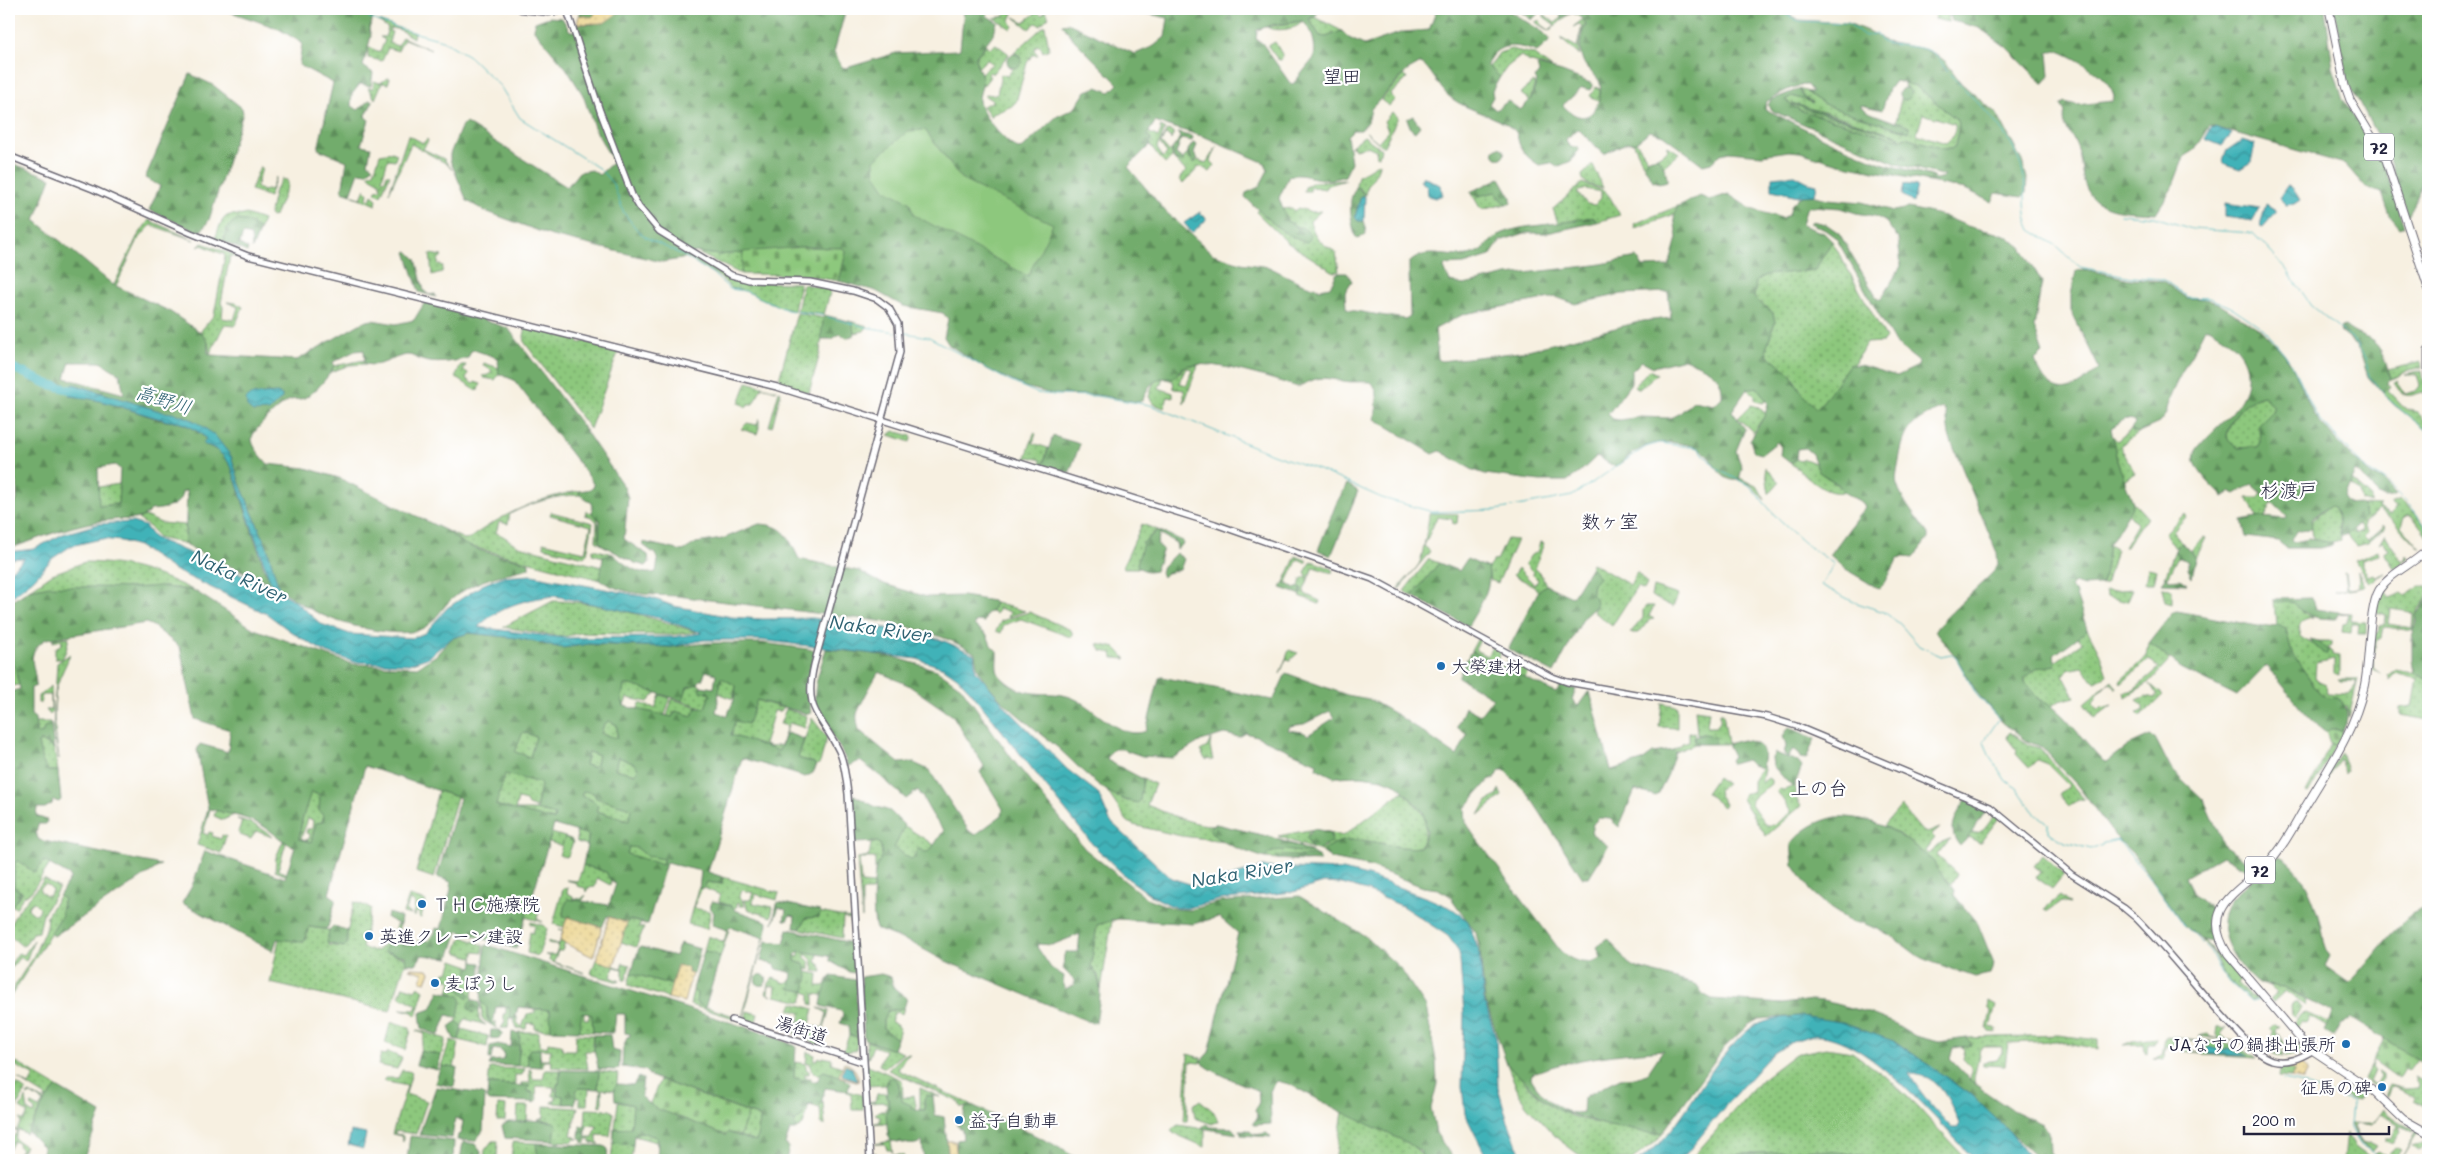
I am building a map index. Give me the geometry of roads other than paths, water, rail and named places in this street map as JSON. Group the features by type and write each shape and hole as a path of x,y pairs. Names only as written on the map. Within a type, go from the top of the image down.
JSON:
{"main road":[{"path":"521,9 537,12 569,10"},
{"name":"72","path":"2329,9 2344,86 2350,100 2386,160 2428,288"},
{"path":"2428,350 2428,376"},
{"name":"72","path":"2428,548 2390,579 2379,591 2373,612 2364,689 2354,720 2333,762 2278,852 2264,867 2230,896 2219,914 2218,931 2228,954 2312,1051 2375,1092 2402,1119 2428,1133"}],"street":[{"path":"569,10 600,111 632,194 639,208 659,231 730,275 749,280 801,281 853,291 877,299 889,308 898,324 901,342 814,665 810,689 811,702 816,716 842,758 848,794 857,918 862,1062 870,1160"},
{"path":"9,156 93,189 190,233 248,256 786,389 881,421 1215,524 1358,573 1388,586 1550,676 1567,682 1784,722 1968,797 2002,816 2071,874 2130,913 2217,1010 2259,1052 2269,1058 2280,1061 2294,1060 2312,1051"},
{"name":"湯街道","path":"732,1020 862,1062"}],"water":[{"path":"2215,127 2232,134 2222,146 2205,139 2211,128"},
{"path":"2242,140 2255,144 2251,162 2240,169 2225,164 2223,161 2226,151"},
{"path":"1795,175 1808,182 1817,184 1815,195 1798,196 1772,190 1772,177"},
{"path":"1423,176 1440,185 1443,195 1435,198 1428,196 1427,186 1420,181"},
{"path":"1904,184 1917,186 1913,203 1902,195"},
{"path":"2287,186 2293,190 2300,200 2294,204 2286,205 2279,198"},
{"path":"1361,196 1365,196 1364,221 1358,221 1355,217"},
{"path":"2225,203 2260,208 2253,221 2225,217"},
{"path":"2266,204 2276,210 2276,212 2263,227 2260,226"},
{"path":"1200,212 1207,219 1192,233 1184,223"},
{"name":"Naka River","path":"73,384 163,412 183,416 213,433 231,456 240,484 267,547 280,592 295,601 321,624 350,634 412,638 425,633 447,608 482,585 501,577 532,575 652,598 674,606 732,617 763,619 813,618 887,628 942,640 974,654 976,671 1009,710 1068,770 1098,793 1110,821 1171,878 1196,886 1263,867 1343,870 1371,877 1430,899 1453,909 1468,921 1479,951 1484,1000 1496,1037 1498,1087 1507,1119 1520,1152 1529,1160 1488,1160 1465,1114 1462,1086 1464,1014 1460,961 1458,950 1448,936 1402,906 1367,891 1342,884 1324,883 1293,892 1219,900 1188,908 1176,908 1152,896 1127,878 1093,845 970,691 957,677 944,668 917,659 759,640 704,640 672,647 589,644 562,648 517,638 469,633 452,638 427,658 409,664 354,662 325,652 294,634 267,614 174,570 138,546 121,541 101,539 71,546 53,558 34,579 9,599 9,572 25,558 9,559 9,552 34,549 63,534 98,524 132,522 145,526 153,537 161,541 272,587 231,466 220,452 203,443 206,439 202,435 193,428 181,423 164,420 104,402 69,396","holes":["555,596 659,618 702,633 673,637 564,638 478,627 504,609 533,599"]},
{"path":"277,393 282,395 282,398 269,411 253,412 247,407 246,399 250,395"},
{"path":"1801,1016 1840,1022 1896,1042 1970,1094 2009,1131 2032,1160 1975,1160 1904,1086 1882,1068 1861,1052 1841,1041 1816,1036 1804,1037 1793,1042 1768,1058 1681,1160 1639,1160 1653,1150 1665,1137 1719,1061 1745,1032 1762,1023","holes":["1909,1072 1928,1078 1939,1086 1954,1111 1959,1124 1958,1128 1952,1128 1935,1109 1921,1093"]},
{"path":"2209,1047 2223,1051 2229,1049 2249,1056 2209,1054 2207,1049"},
{"path":"845,1065 852,1068 857,1080 842,1075"},
{"path":"351,1131 366,1134 363,1149 348,1145"}],"waterway":[{"path":"1775,9 1799,21 1848,23 1865,36 1877,33 1882,42 1916,47 1935,54 1948,72 1992,119 2011,145 2023,173 2025,208 2031,230 2057,246 2080,267 2132,277 2163,279 2187,297 2209,298 2233,308 2264,329 2285,354 2296,371 2316,415 2353,456 2370,472 2385,481 2413,509 2428,530"},
{"path":"369,18 442,40 469,56 500,86 520,118 600,169 613,184 624,213 638,231 647,238 680,254 712,273 730,289 745,291 787,310 821,315 865,327 896,332"},
{"path":"2120,214 2155,217 2192,229 2253,233 2286,269 2311,305 2357,343 2366,361 2369,376 2389,400 2428,432"},
{"path":"900,332 929,337 1009,381 1037,393 1096,396 1150,405 1275,455 1319,470 1382,498 1433,512 1496,510 1572,496 1646,447 1660,443 1698,448 1717,469 1750,486 1779,520 1803,542 1834,564 1821,585 1854,602 1884,612 1900,624 1919,646 1941,656 1951,654 1956,658 1976,694 1999,719 1984,741 1989,755 2006,781 2017,788 2033,811 2048,823 2048,832 2065,842 2091,849 2104,843 2118,840 2152,881 2181,922 2211,952 2221,974 2251,1002 2260,1000"},
{"name":"高野川","path":"9,366 48,384 83,393"},
{"path":"2283,1080 2299,1083 2352,1101 2350,1126 2359,1143 2383,1160"}],"place":[{"name":"大榮建材","path":"1441,666"},
{"name":"ＴＨＣ施療院","path":"422,904"},
{"name":"英進クレーン建設","path":"369,936"},
{"name":"麦ぼうし","path":"435,983"},
{"name":"JAなすの鍋掛出張所","path":"2346,1044"},
{"name":"征馬の碑","path":"2382,1087"},
{"name":"益子自動車","path":"959,1120"}],"district":[{"name":"望田","path":"1342,75"},
{"name":"杉渡戸","path":"2289,489"},
{"name":"数ヶ室","path":"1610,520"},
{"name":"上の台","path":"1819,787"}]}
